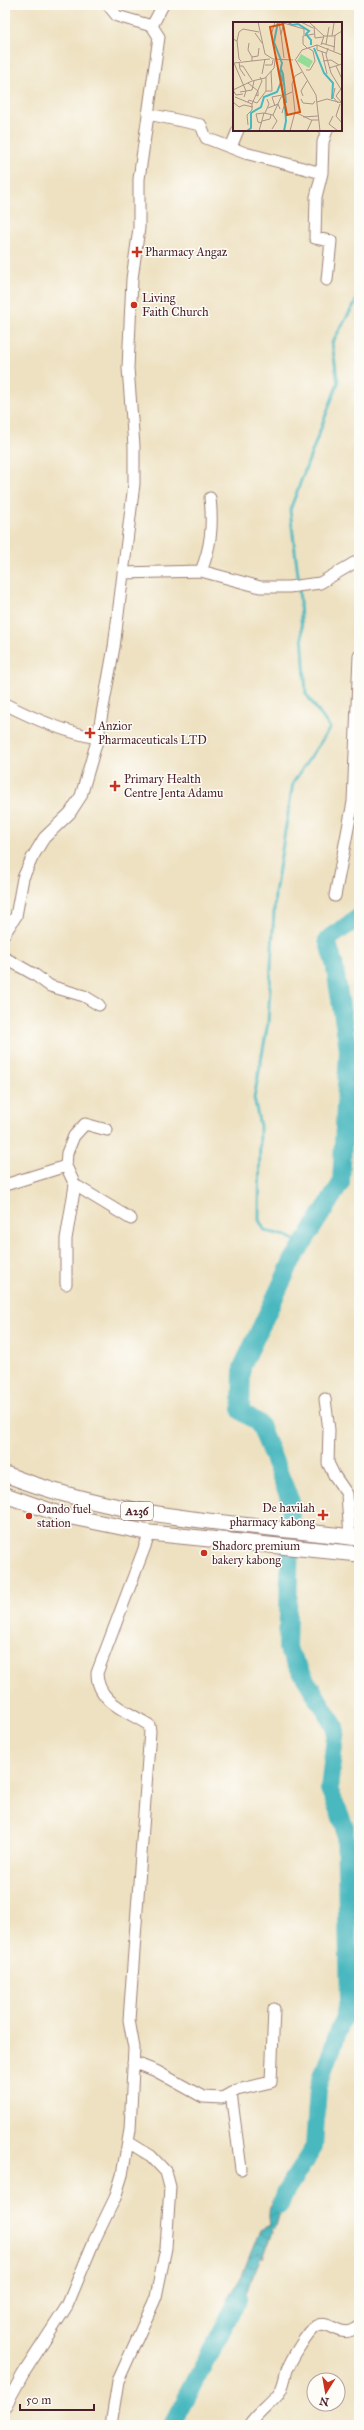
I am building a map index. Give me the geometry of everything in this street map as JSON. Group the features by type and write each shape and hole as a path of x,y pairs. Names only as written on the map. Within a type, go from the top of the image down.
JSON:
{"highway":[{"name":"A236","path":"5,1474 54,1492 117,1508 274,1529 354,1537"},
{"name":"A236","path":"5,1495 62,1515 150,1533 359,1554"}],"street":[{"path":"5,933 16,916 18,897 32,858 44,838 70,813 81,796 97,738 114,647 134,484 134,446 128,368 132,279 139,228 139,179 159,37 152,26 117,16 108,5"},
{"path":"152,26 163,5"},
{"path":"148,114 201,125 206,138 245,153 322,173"},
{"path":"231,147 238,131"},
{"path":"327,131 324,142 322,173 316,197 315,238 331,241 328,280"},
{"path":"201,571 210,540 212,519 210,498"},
{"path":"124,573 201,571 260,587 308,586 320,583 359,560"},
{"path":"335,896 353,802 359,656"},
{"path":"5,704 78,735 97,738"},
{"path":"5,958 35,975 50,986 84,996 99,1004"},
{"path":"107,1130 85,1124 74,1136 67,1153 66,1166 75,1185 131,1219"},
{"path":"5,1185 66,1166"},
{"path":"66,1284 66,1239 75,1185"},
{"path":"325,1399 330,1430 328,1463 334,1476 347,1494 354,1537"},
{"path":"5,2407 23,2374 67,2306 94,2241 115,2198 128,2142 133,2062 133,2034 129,2020 150,1731 148,1725 106,1699 97,1681 97,1673 150,1533"},
{"path":"133,2062 156,2071 203,2097 222,2098 231,2093 271,2082 274,2009"},
{"path":"231,2093 241,2169"},
{"path":"111,2425 118,2381 156,2297 166,2248 170,2187 166,2172 151,2156 128,2142"},
{"path":"250,2425 257,2414 277,2396 284,2383 288,2368 308,2334 316,2326 323,2325 342,2332 352,2332 359,2326"}],"water":[{"path":"288,2182 292,2184 290,2195 282,2205 276,2226 272,2230 273,2232 263,2258 261,2257 235,2319 228,2319 223,2311 229,2297 240,2280 260,2230 270,2225 269,2211 272,2201"}],"waterway":[{"path":"299,583 290,510 338,383 332,343 359,296"},
{"path":"299,588 306,694 330,728 293,783 275,893 268,1023 254,1098 260,1126 259,1220 265,1231 287,1236 302,1244"},
{"path":"280,2205 285,2192 314,2147 318,2088 349,2002 345,1827 329,1789 336,1728 287,1649 291,1502 259,1423 241,1411 242,1367 292,1261 341,1183 348,1049 334,963 327,940 359,917"},
{"path":"172,2425 239,2298"}],"place":[{"name":"Pharmacy Angaz","path":"137,252"},
{"name":"Living Faith Church","path":"134,305"},
{"name":"Anzior Pharmaceuticals LTD","path":"90,733"},
{"name":"Primary Health Centre Jenta Adamu","path":"115,786"},
{"name":"De havilah pharmacy kabong","path":"323,1515"},
{"name":"Oando fuel station","path":"29,1516"},
{"name":"Shadorc premium bakery kabong","path":"204,1553"}]}
